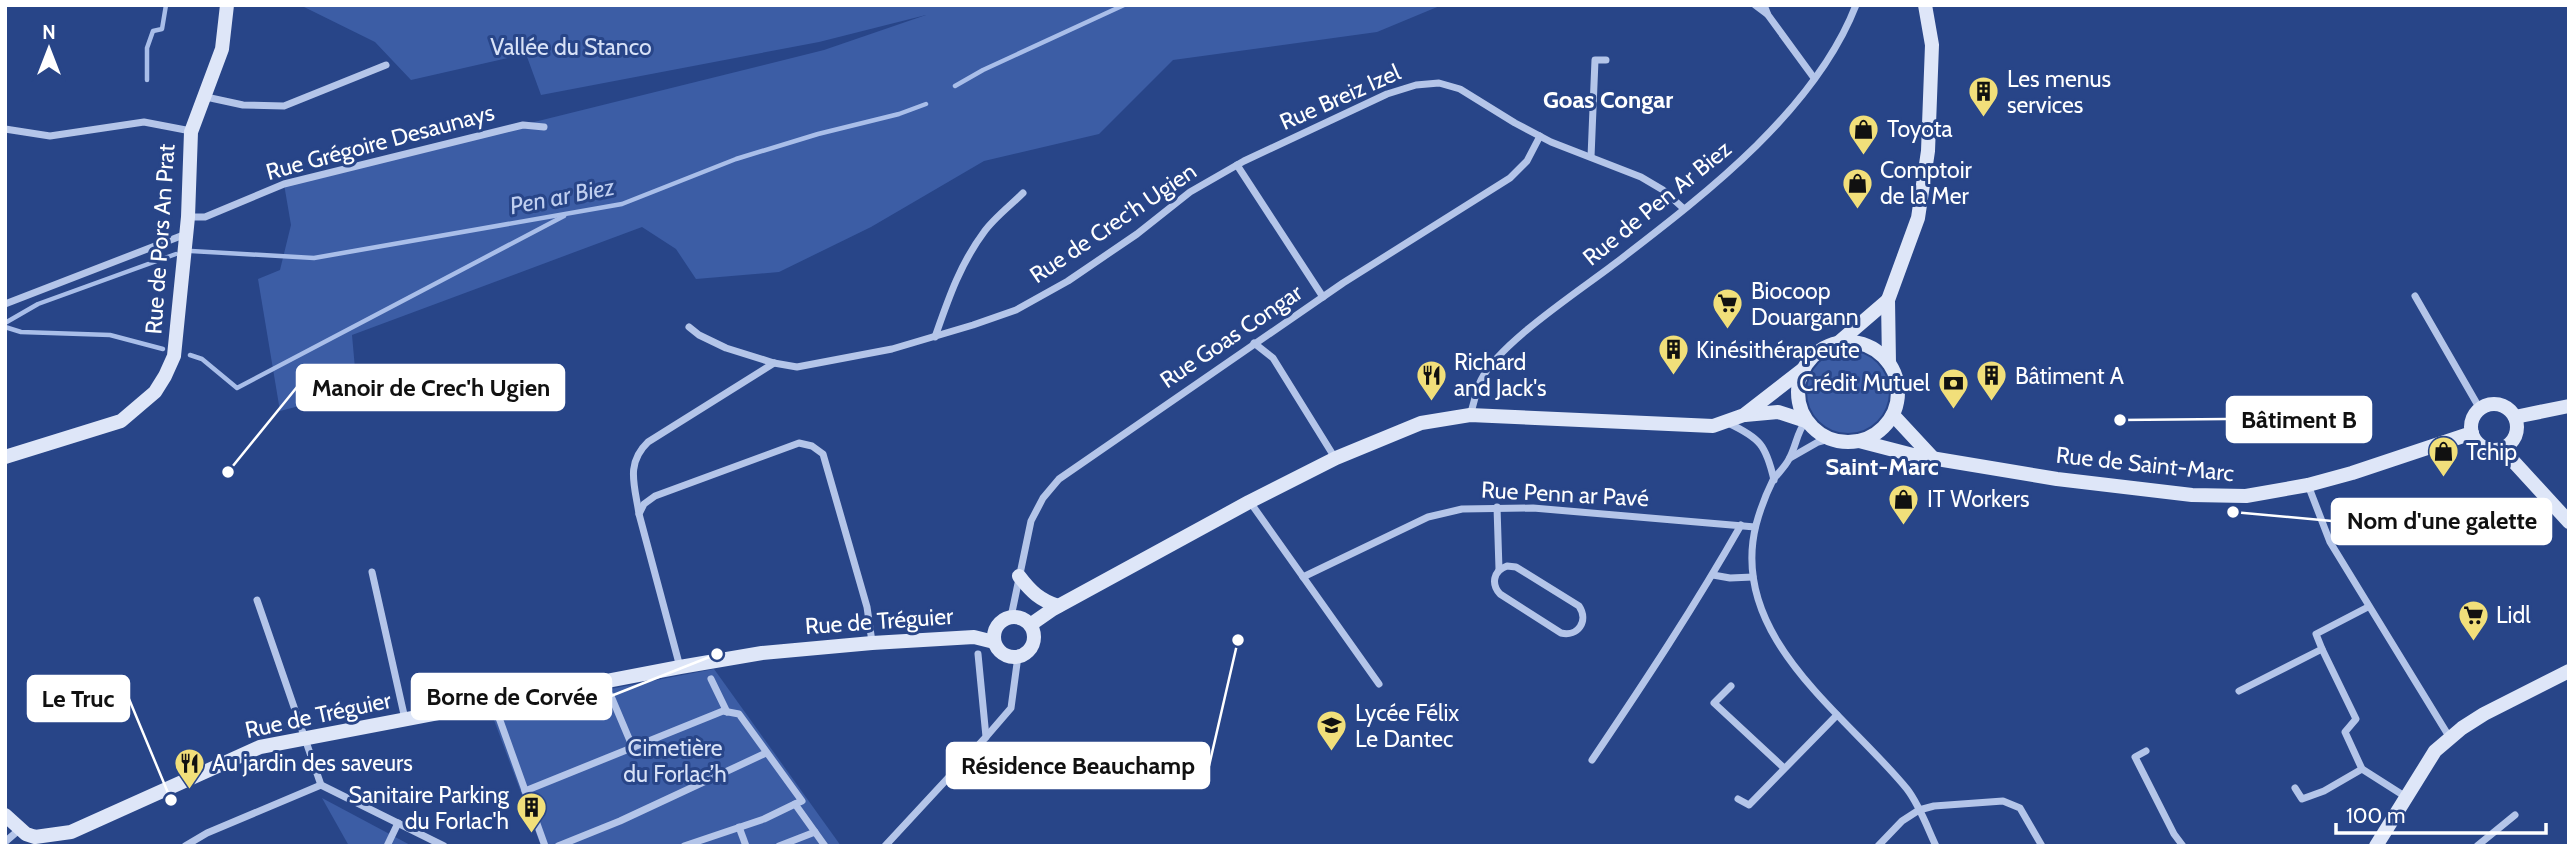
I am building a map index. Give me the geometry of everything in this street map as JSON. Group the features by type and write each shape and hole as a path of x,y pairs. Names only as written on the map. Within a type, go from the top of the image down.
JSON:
{"main road":[{"name":"Rue de Pors An Prat","path":"5,457 121,421 155,392 165,376 174,356 188,217 191,132 222,49 227,5"},
{"path":"1889,363 1888,300 1918,218 1928,151 1932,45 1925,5"},
{"path":"1838,343 1888,300"},
{"path":"1030,625 1058,606 1249,502 1336,458 1408,426 1470,415 1713,426 1744,415 1802,370 1820,350 1838,343 1852,342 1879,353 1889,363 1896,376 1898,390 1893,415 1873,436 1844,443 1829,439 1806,421 1800,409 1797,396 1802,370"},
{"path":"2496,404 2510,411 2515,417 2517,432 2514,440 2502,449 2494,450 2480,445 2472,433 2474,416 2480,409 2496,404"},
{"path":"2515,417 2569,407"},
{"path":"1744,415 1778,412 1806,421"},
{"path":"1893,415 1932,457"},
{"name":"Rue de Saint-Marc","path":"1859,441 1897,452 2057,479 2192,495 2246,496 2308,485 2472,433"},
{"path":"2502,449 2569,522"},
{"path":"1020,576 1031,593 1058,606"},
{"path":"1011,617 1021,618 1030,625 1033,636 1031,647 1018,656 1002,653 994,642 998,625 1011,617"},
{"name":"Rue de Tréguier","path":"20,829 35,837 71,832 248,751 303,738 762,653 974,637 994,642"},
{"path":"2376,846 2435,751 2449,738 2484,714 2569,671"},
{"path":"5,815 20,829"}],"street":[{"path":"1755,5 1768,15"},
{"path":"1763,5 1814,78"},
{"name":"Rue de Pen Ar Biez","path":"1470,415 1481,380 1495,360 1519,337 1761,143 1814,78 1849,22 1856,5"},
{"path":"1591,158 1595,60 1606,60"},
{"path":"206,97 243,105 284,106 386,65"},
{"name":"Rue Breiz Izel","path":"1237,165 1387,94 1416,85 1438,83 1460,89 1540,136 1641,177 1683,208"},
{"path":"5,129 50,136 144,122 191,132"},
{"name":"Rue Grégoire Desaunays","path":"188,217 205,216 284,184 523,125 544,127"},
{"name":"Rue Goas Congar","path":"1011,617 1031,521 1043,498 1059,479 1254,343 1510,178 1527,161 1540,136"},
{"path":"1237,165 1323,297"},
{"name":"Rue de Crec'h Ugien","path":"689,327 705,339 774,363 797,367 892,349 935,337 1016,310 1068,281 1138,234 1191,192 1237,165"},
{"path":"935,337 952,287 965,261 985,230 1023,193"},
{"path":"5,304 186,234"},
{"path":"2415,296 2480,409"},
{"path":"1254,343 1273,358 1336,458"},
{"path":"680,667 639,514 633,466 638,452 648,442 774,363"},
{"path":"1806,421 1790,458 1774,480 1755,527 1754,591 1776,640 1837,715 1908,791 1936,846"},
{"path":"1727,423 1747,432 1759,442 1768,453 1774,480"},
{"path":"1790,458 1818,442 1829,439"},
{"path":"639,514 644,504 655,496 799,443 812,446 823,454 867,607 872,643"},
{"path":"2308,485 2330,542 2449,738"},
{"path":"1249,502 1379,684"},
{"path":"1497,507 1499,569 1494,581 1500,594 1561,633 1569,635 1576,631 1583,621 1583,612 1579,607 1516,567 1499,569"},
{"name":"Rue Penn ar Pavé","path":"1303,577 1428,517 1462,509 1533,508 1755,527"},
{"path":"1592,760 1713,575 1741,526"},
{"path":"372,572 405,719"},
{"path":"1713,575 1730,578 1753,577"},
{"path":"257,600 320,785 398,823 432,843 444,846"},
{"path":"2368,607 2316,634 2356,719 2345,732 2362,769 2407,797"},
{"path":"2239,691 2322,649"},
{"path":"885,846 986,737 978,654"},
{"path":"986,737 1010,708 1018,656"},
{"path":"710,679 727,712"},
{"path":"1731,686 1714,703 1784,768"},
{"path":"611,696 633,748"},
{"path":"526,791 723,711 739,714 802,800 739,827 684,846"},
{"path":"498,715 545,846"},
{"path":"1738,799 1749,805 1837,715"},
{"path":"2146,751 2135,757 2174,834 2183,846"},
{"path":"558,846 620,821 766,753"},
{"path":"2295,788 2302,799 2324,791 2362,769"},
{"path":"185,846 207,833 320,785"},
{"path":"1878,846 1902,821 1919,810 1934,806 2003,801 2020,808 2042,846"},
{"path":"795,804 825,846"},
{"path":"2477,846 2515,815"},
{"path":"387,846 398,823"},
{"path":"739,827 746,846"},
{"path":"5,842 20,829"},
{"path":"779,846 816,832"}],"green space":[{"name":"Vallée du Stanco","path":"300,5 1442,5 1377,32 1173,60 1099,134 984,161 871,227 779,272 696,279 676,249 642,227 352,335 357,391 280,411 258,279 280,270 291,225 284,184 824,50 926,15 819,42 541,95 526,54 411,80 375,42"},
{"path":"1840,351 1856,351 1871,358 1882,369 1889,384 1886,408 1877,421 1856,433 1840,433 1825,426 1814,415 1807,400 1807,384 1814,369 1825,358"},
{"name":"Cimetière du Forlac’h","path":"714,669 841,846 541,846 491,712"},
{"path":"322,798 412,846 349,846"}],"waterway":[{"path":"147,80 147,48 153,31 162,29 166,5"},
{"name":"Pen ar Biez","path":"955,86 983,70 1124,5"},
{"name":"Pen ar Biez","path":"191,251 314,258 622,204 736,159 926,104"},
{"path":"190,355 202,359 237,388 564,216"},
{"name":"Pen ar Biez","path":"5,323 38,304 176,254"},
{"path":"5,327 21,332 110,335 163,349"}],"place":[{"name":"Les menus services","path":"1984,119"},
{"name":"Toyota","path":"1864,156"},
{"name":"Comptoir de la Mer","path":"1857,210"},
{"name":"Biocoop Douargann","path":"1728,331"},
{"name":"Kinésithérapeute","path":"1673,377"},
{"name":"Richard and Jack's","path":"1431,402"},
{"name":"Bâtiment A","path":"1992,403"},
{"name":"Crédit Mutuel","path":"1953,410"},
{"name":"Bâtiment B","path":"2120,420"},
{"name":"Manoir de Crec'h Ugien","path":"228,472"},
{"name":"Tchip","path":"2443,479"},
{"name":"Nom d'une galette","path":"2233,512"},
{"name":"IT Workers","path":"1904,526"},
{"name":"Résidence Beauchamp","path":"1238,640"},
{"name":"Lidl","path":"2473,642"},
{"name":"Borne de Corvée","path":"717,654"},
{"name":"Lycée Félix Le Dantec","path":"1332,753"},
{"name":"Au jardin des saveurs","path":"189,790"},
{"name":"Le Truc","path":"171,800"},
{"name":"Sanitaire Parking du Forlac'h","path":"532,835"}],"district":[{"name":"Goas Congar","path":"1608,99"},
{"name":"Saint-Marc","path":"1882,466"}]}
